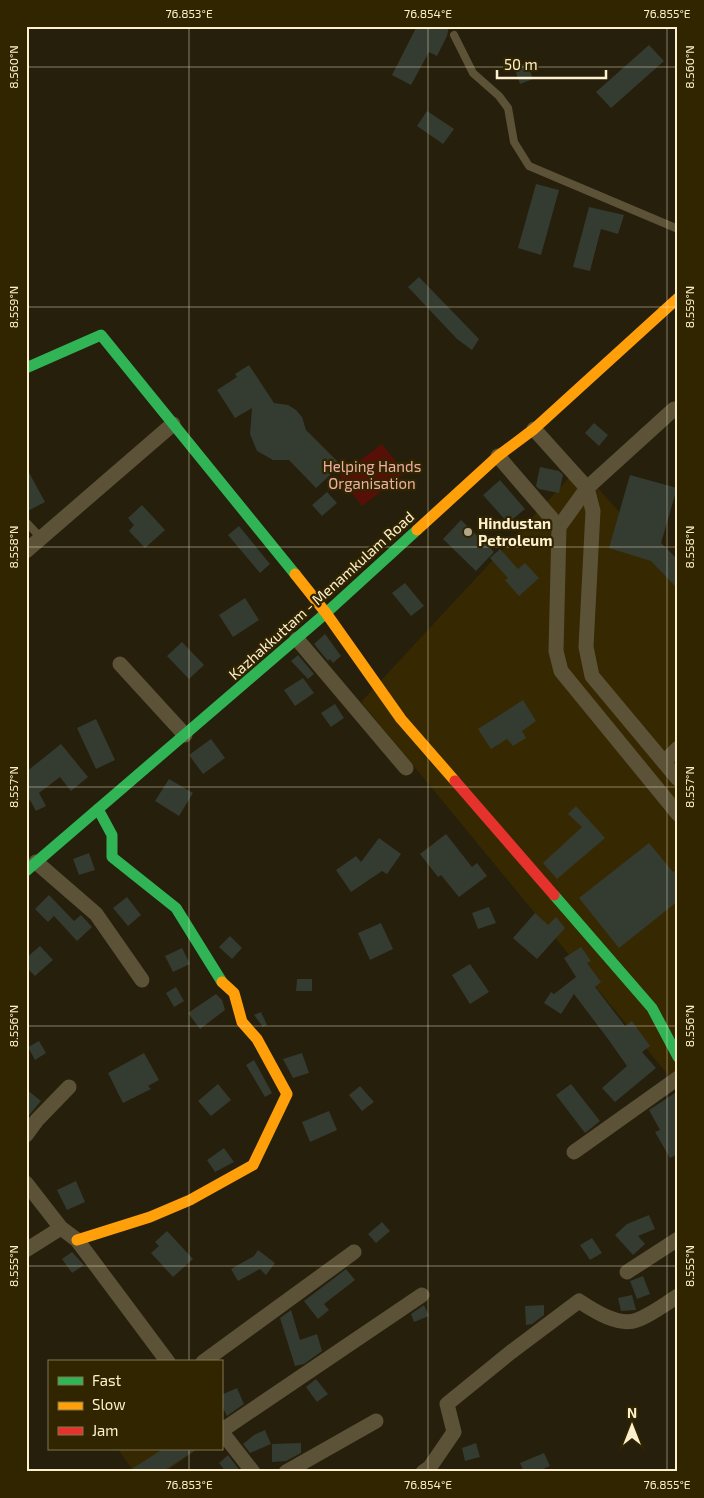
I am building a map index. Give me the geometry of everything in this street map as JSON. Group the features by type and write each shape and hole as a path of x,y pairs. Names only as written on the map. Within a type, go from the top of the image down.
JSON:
{"street":[{"name":"Kazhakkuttam - Menamkulam Road","path":"31,867 297,639 498,456 534,429 678,298"},
{"path":"26,368 102,335 326,613 400,719 652,1008 678,1057"},
{"path":"674,409 587,488 559,527 556,651 561,671 678,814"},
{"path":"26,551 173,424"},
{"path":"534,429 587,488 593,511 586,647 592,676 678,779"},
{"path":"498,456 559,527"},
{"path":"297,639 406,768"},
{"path":"120,664 185,735"},
{"path":"664,762 678,748"},
{"path":"77,1240 150,1217 190,1200 227,1182 253,1165 287,1094 257,1039 242,1022 234,993 221,981 176,908 112,857 112,835 98,809"},
{"path":"31,867 96,914 142,980"},
{"path":"574,1152 678,1078"},
{"path":"26,1135 37,1120 69,1087"},
{"path":"26,1183 61,1228 77,1240 167,1360"},
{"path":"26,1250 61,1228"},
{"path":"627,1272 678,1239"},
{"path":"206,1360 354,1252"},
{"path":"222,1430 422,1295"},
{"path":"423,1472 430,1466 454,1432 447,1404 511,1352 579,1301 611,1317 629,1322 642,1318 678,1296"},
{"path":"286,1472 376,1421"},
{"path":"222,1432 253,1472"}],"lane":[{"path":"454,35 473,73 499,96 508,108 514,142 529,166 678,229"},
{"path":"26,522 41,538"}],"shaded area":[{"path":"579,467 678,578 678,1087 361,702"},
{"path":"119,1450 197,1450 165,1472 134,1472"}],"green space":[{"name":"Helping Hands Organisation","path":"382,444 405,473 362,506 339,476"}],"building":[{"path":"417,26 449,26 447,36 437,56 429,52 411,85 392,75"},
{"path":"649,45 664,61 611,108 596,92"},
{"path":"527,63 533,79 520,84 514,67"},
{"path":"427,111 454,129 443,144 417,126"},
{"path":"536,184 559,190 541,255 518,248"},
{"path":"589,207 624,215 618,234 601,229 590,271 573,267"},
{"path":"419,277 479,339 472,350 457,339 408,287"},
{"path":"249,365 274,403 288,405 296,410 302,417 306,430 341,465 316,488 289,460 273,460 257,451 250,434 252,408 235,418 217,390 237,377 235,374"},
{"path":"594,423 608,435 599,446 585,433"},
{"path":"26,467 45,502 26,512"},
{"path":"540,467 559,471 563,475 559,493 539,489 536,486"},
{"path":"630,475 677,488 661,543 678,560 678,589 651,561 609,548"},
{"path":"500,480 525,509 508,523 483,495"},
{"path":"327,492 337,503 322,516 312,505"},
{"path":"142,505 165,530 145,548 129,531 134,525 128,518"},
{"path":"461,520 494,552 476,571 443,539"},
{"path":"239,526 270,564 260,573 228,535"},
{"path":"500,549 518,569 525,563 539,578 519,596 505,580 508,578 490,558"},
{"path":"405,583 424,606 411,616 392,593"},
{"path":"245,598 259,620 233,637 219,615"},
{"path":"325,634 341,656 333,663 330,659 328,661 314,644"},
{"path":"182,642 204,665 189,679 167,656"},
{"path":"298,655 314,674 308,679 291,661"},
{"path":"303,678 314,693 295,706 284,690"},
{"path":"523,700 536,721 522,731 526,738 513,746 507,739 491,749 478,729"},
{"path":"335,704 344,718 331,727 321,713"},
{"path":"96,719 115,760 96,769 77,728"},
{"path":"211,739 225,758 203,774 189,755"},
{"path":"61,744 88,777 71,791 60,777 39,793 46,806 36,811 30,800 26,802 26,772"},
{"path":"169,779 193,793 179,816 155,801"},
{"path":"576,806 605,838 557,879 543,863 582,827 568,814"},
{"path":"446,834 472,867 477,863 487,876 459,897 441,875 438,877 420,854"},
{"path":"379,838 401,854 387,874 382,871 351,892 336,870 356,856 361,862"},
{"path":"649,843 673,872 678,868 678,901 619,948 579,898"},
{"path":"89,853 95,870 79,875 73,859"},
{"path":"49,895 74,921 81,915 92,927 77,941 54,916 48,922 35,909"},
{"path":"127,897 141,915 128,926 113,908"},
{"path":"489,907 496,923 478,929 472,913"},
{"path":"535,913 548,925 556,917 565,928 537,959 513,938"},
{"path":"381,923 393,949 370,960 358,933"},
{"path":"230,936 242,948 232,959 219,947"},
{"path":"40,946 53,960 35,976 26,967 26,958"},
{"path":"581,947 591,961 587,963 601,982 595,987 625,1026 632,1021 650,1046 642,1052 656,1068 615,1102 602,1088 627,1066 608,1039 574,994 561,1014 544,1003 551,992 554,994 576,977 564,958"},
{"path":"182,948 190,964 173,972 165,956"},
{"path":"470,964 489,992 470,1004 452,975"},
{"path":"297,979 312,979 312,991 296,991"},
{"path":"176,987 184,1001 174,1007 166,993"},
{"path":"216,994 222,1000 225,1010 200,1029 188,1013"},
{"path":"261,1012 267,1025 263,1027 254,1015"},
{"path":"39,1041 46,1053 35,1060 28,1047"},
{"path":"144,1053 159,1080 148,1086 151,1089 123,1103 108,1073"},
{"path":"302,1053 309,1073 293,1078 283,1059"},
{"path":"254,1060 272,1093 265,1097 246,1065"},
{"path":"218,1084 231,1100 211,1116 198,1101"},
{"path":"571,1084 600,1121 585,1133 556,1095"},
{"path":"360,1086 374,1102 362,1111 349,1095"},
{"path":"26,1089 41,1101 26,1119"},
{"path":"678,1091 678,1154 670,1158 655,1132 660,1130 649,1110"},
{"path":"329,1111 337,1130 310,1142 302,1122"},
{"path":"224,1148 234,1162 215,1172 207,1160"},
{"path":"76,1181 85,1202 67,1210 57,1190"},
{"path":"649,1215 655,1229 638,1236 645,1244 633,1255 615,1235 627,1224"},
{"path":"382,1222 390,1231 376,1243 368,1234"},
{"path":"167,1231 193,1259 173,1277 151,1253 159,1246 155,1242"},
{"path":"592,1238 602,1253 590,1260 580,1245"},
{"path":"258,1250 275,1263 266,1275 260,1269 238,1281 231,1269 254,1256"},
{"path":"72,1252 84,1265 72,1273 62,1259"},
{"path":"346,1269 355,1280 324,1304 329,1310 318,1319 304,1301"},
{"path":"643,1276 650,1294 637,1299 630,1281"},
{"path":"632,1295 636,1310 621,1311 618,1298"},
{"path":"424,1305 429,1316 414,1322 411,1314"},
{"path":"544,1305 544,1315 532,1324 526,1325 525,1306"},
{"path":"291,1310 300,1340 317,1334 322,1351 304,1364 295,1366 280,1318"},
{"path":"316,1379 328,1394 317,1402 306,1387"},
{"path":"237,1388 244,1404 227,1416 222,1406 222,1395"},
{"path":"265,1430 271,1444 250,1453 243,1444 254,1435"},
{"path":"301,1443 301,1453 286,1461 272,1462 272,1444"},
{"path":"476,1443 480,1457 465,1461 462,1448"},
{"path":"161,1450 195,1450 162,1472 127,1472"},
{"path":"544,1453 550,1466 536,1472 524,1472 520,1463"},
{"path":"228,1455 241,1472 226,1472 219,1463"}],"traffic: fast":[{"path":"26,368 101,335 295,574"},
{"path":"26,871 326,613 417,530"},
{"path":"98,809 112,835 112,857 176,908 222,982"},
{"path":"554,895 652,1008 678,1057"}],"traffic: slow":[{"path":"417,530 498,456 534,429 678,298"},
{"path":"295,574 326,613 401,719 455,781"},
{"path":"77,1240 150,1217 190,1200 253,1165 287,1094 257,1039 242,1022 234,993 222,982"}],"traffic: jam":[{"path":"455,781 554,895"}],"place":[{"name":"Hindustan Petroleum","path":"468,532"}]}
